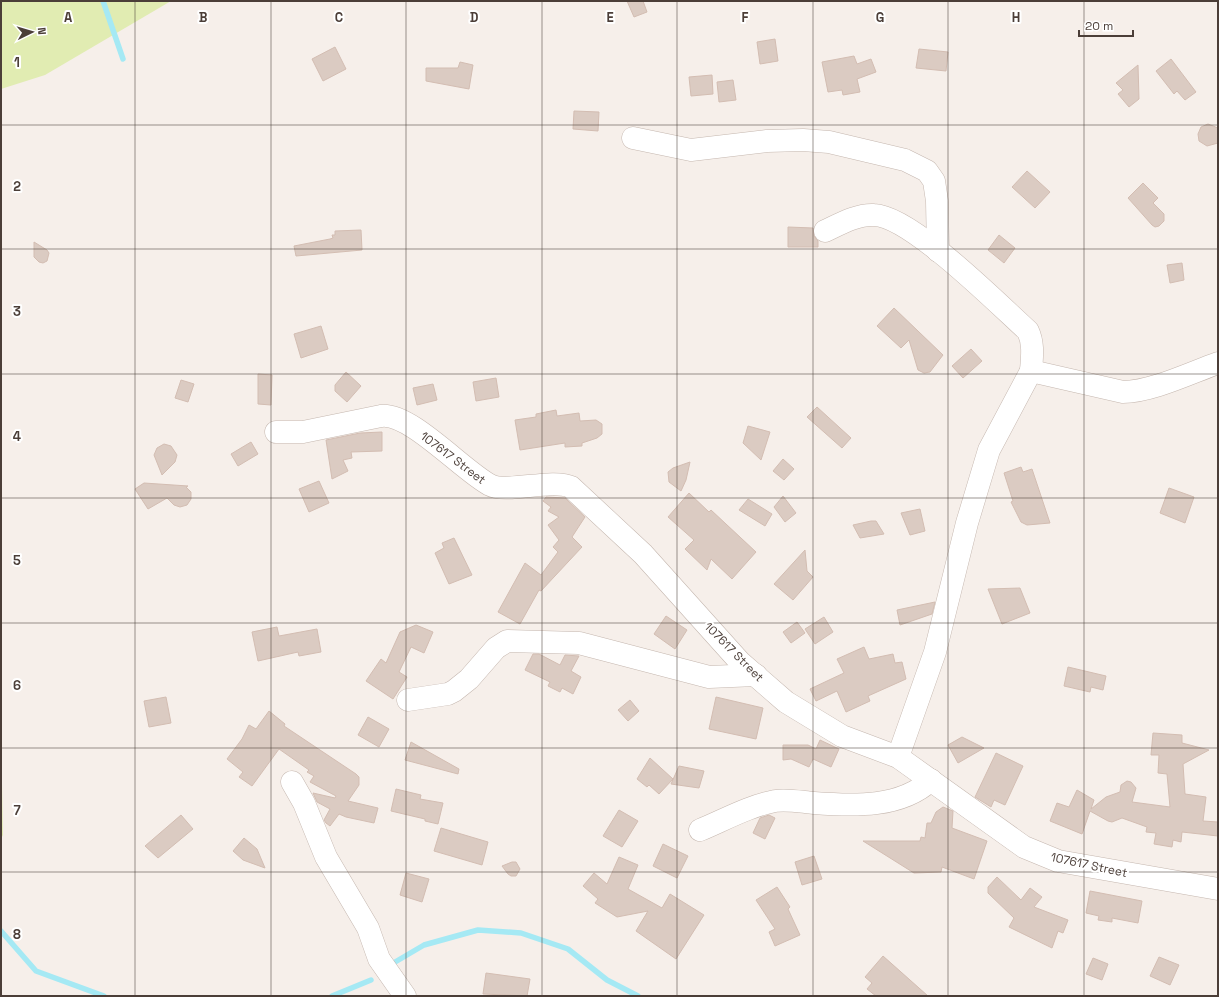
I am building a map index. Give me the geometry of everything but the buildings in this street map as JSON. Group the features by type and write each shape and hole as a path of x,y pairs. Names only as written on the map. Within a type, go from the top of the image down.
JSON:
{"street":[{"path":"633,138 691,150 767,141 802,140 829,142 905,160 927,171 934,181 937,201 938,251"},
{"path":"825,231 853,218 873,215 884,217 905,226 938,251 1028,331 1032,339 1033,349 1031,371 989,450 967,523 936,652 898,757"},
{"path":"1031,371 1122,392 1131,392 1146,389 1218,363"},
{"name":"107617 Street","path":"276,432 303,432 381,416 390,416 420,432 492,487 559,484 572,487 643,554 730,651 786,702 842,736 898,757 1024,847 1058,861 1218,890"},
{"path":"408,700 448,694 454,691 469,679 496,648 507,641 579,643 709,677 756,675"},
{"path":"700,830 752,808 776,801 831,804 886,802 913,794 931,780"},
{"path":"292,782 304,803 326,857 368,928 378,959 405,996"}],"green space":[{"path":"1,1 171,1 45,75 1,89"},
{"path":"1,731 3,835 1,839"}],"waterway":[{"path":"103,1 123,59"},
{"path":"390,965 424,945 478,930 521,933 568,949 607,980 638,996"},
{"path":"1,931 36,971 104,996"},
{"path":"332,996 371,980"}]}
